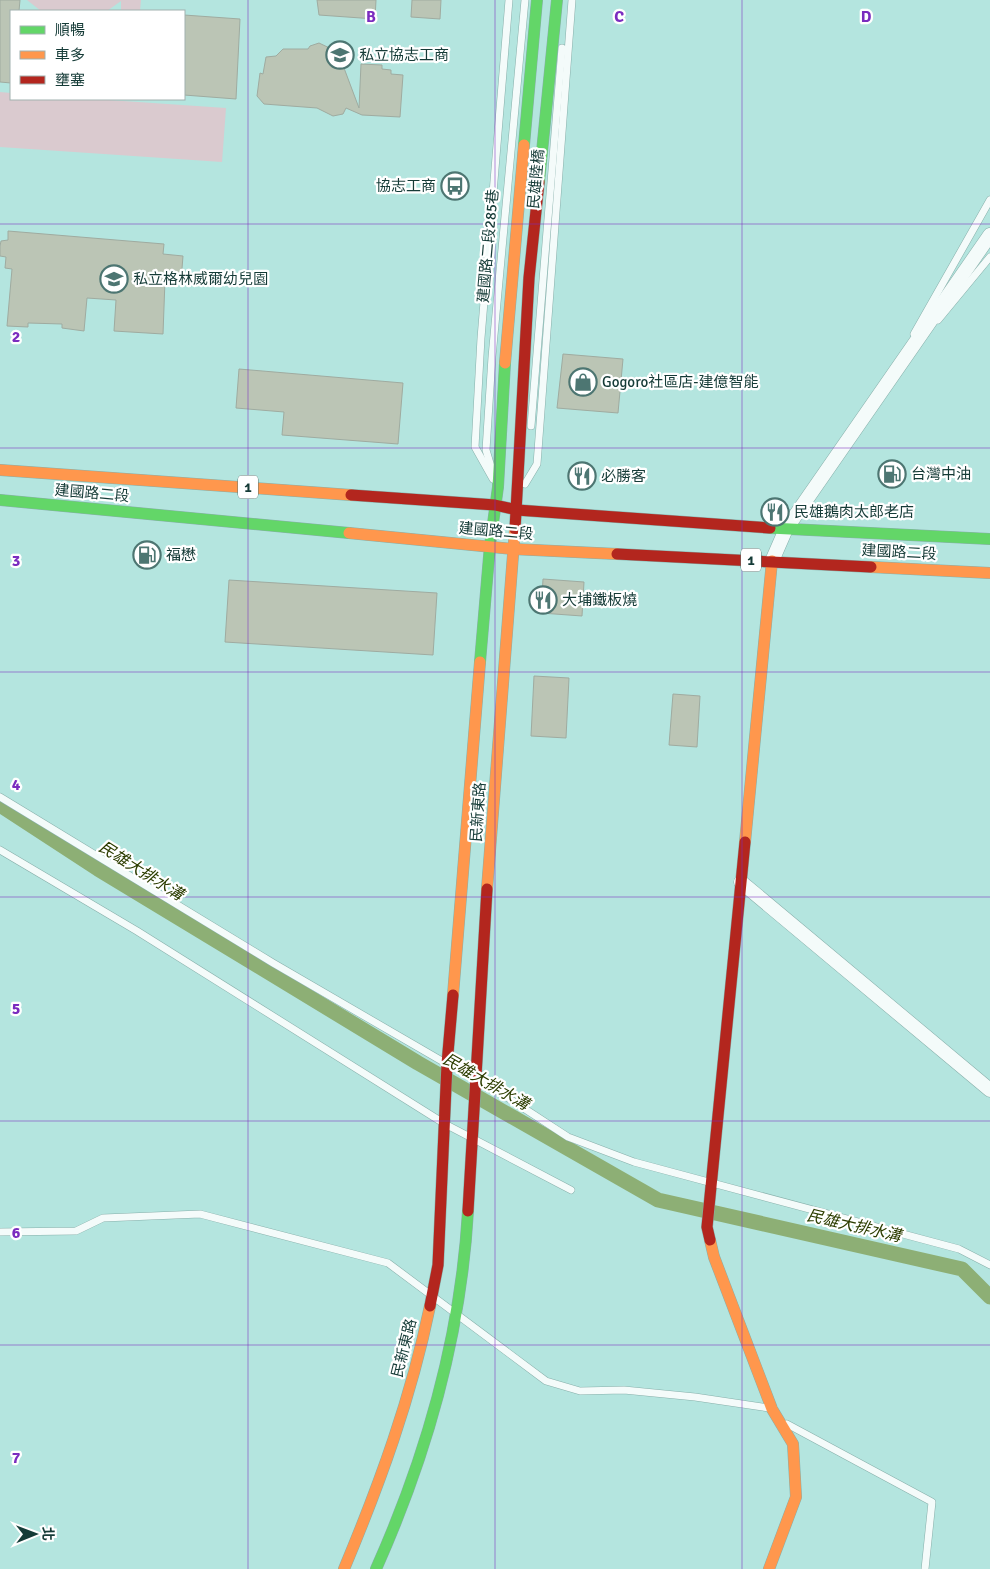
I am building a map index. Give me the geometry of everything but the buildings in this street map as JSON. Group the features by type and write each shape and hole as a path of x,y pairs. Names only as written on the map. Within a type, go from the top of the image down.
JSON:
{"main road":[{"name":"民雄陸橋","path":"498,487 505,359 538,0"},
{"name":"民雄陸橋","path":"530,360 529,278 557,0"},
{"name":"民新東路","path":"472,1139 487,890 513,549 530,360"},
{"name":"建國路二段","path":"0,470 495,505 517,510 786,529 990,539"},
{"name":"民新東路","path":"344,1569 382,1477 408,1392 433,1296 438,1265 448,1064 490,545 498,487"},
{"name":"建國路二段","path":"0,500 490,545 513,549 990,573"},
{"path":"769,1569 796,1497 794,1444 775,1414 714,1257 707,1227 772,561"},
{"path":"376,1569 398,1520 428,1433 456,1315 466,1232 472,1139"}],"street":[{"path":"772,561 786,529 990,235"},
{"path":"741,882 990,1090"}],"lane":[{"name":"建國路二段285巷","path":"498,487 475,447 481,338 509,0"},
{"name":"民雄陸橋","path":"498,487 486,450 492,357 525,0"},
{"name":"民雄陸橋","path":"530,360 566,0"},
{"path":"518,495 537,464 572,0"},
{"path":"886,384 990,200"},
{"path":"886,384 990,257"},
{"path":"530,360 530,437"},
{"path":"518,495 527,464"},
{"path":"0,797 273,963 448,1064 476,1077 568,1137 634,1162 959,1249 990,1265"},
{"path":"0,850 136,931 445,1124 571,1190"},
{"path":"0,1232 76,1231 103,1218 200,1214 388,1263 546,1381 580,1391 633,1391 695,1397 775,1414 932,1502 925,1569"}],"shaded area":[{"path":"27,0 141,0 140,10 121,10 121,1 108,10 40,10"},
{"path":"0,92 10,93 10,100 109,100 226,108 222,162 0,147"}],"waterway":[{"name":"民雄大排水溝","path":"0,805 98,869 418,1063 658,1200 962,1269 990,1297"}],"traffic: fast":[{"path":"524,145 537,0"},
{"path":"539,182 557,0"},
{"path":"480,662 490,545 498,487 505,363"},
{"path":"0,500 349,533"},
{"path":"770,528 990,539"},
{"path":"376,1569 410,1483 438,1394 458,1303 468,1211"}],"traffic: slow":[{"path":"505,363 524,145"},
{"path":"0,470 351,495"},
{"path":"487,889 515,529"},
{"path":"349,533 513,549 617,554"},
{"path":"745,842 772,561"},
{"path":"871,567 990,573"},
{"path":"453,995 480,662"},
{"path":"710,1240 714,1257 772,1409 793,1444 796,1497 769,1569"},
{"path":"344,1569 370,1505 404,1407 430,1306"}],"traffic: jam":[{"path":"515,529 529,278 539,182"},
{"path":"351,495 495,505 517,510 770,528"},
{"path":"617,554 871,567"},
{"path":"710,1240 707,1227 745,842"},
{"path":"468,1211 487,889"},
{"path":"430,1306 438,1265 447,1064 453,995"}],"place":[{"name":"私立協志工商","path":"340,55"},
{"name":"協志工商","path":"455,186"},
{"name":"私立格林威爾幼兒園","path":"114,279"},
{"name":"Gogoro社區店-建億智能","path":"583,382"},
{"name":"台灣中油","path":"892,474"},
{"name":"必勝客","path":"582,476"},
{"name":"民雄鵝肉太郎老店","path":"775,512"},
{"name":"福懋","path":"147,555"},
{"name":"大埔鐵板燒","path":"543,600"}]}
